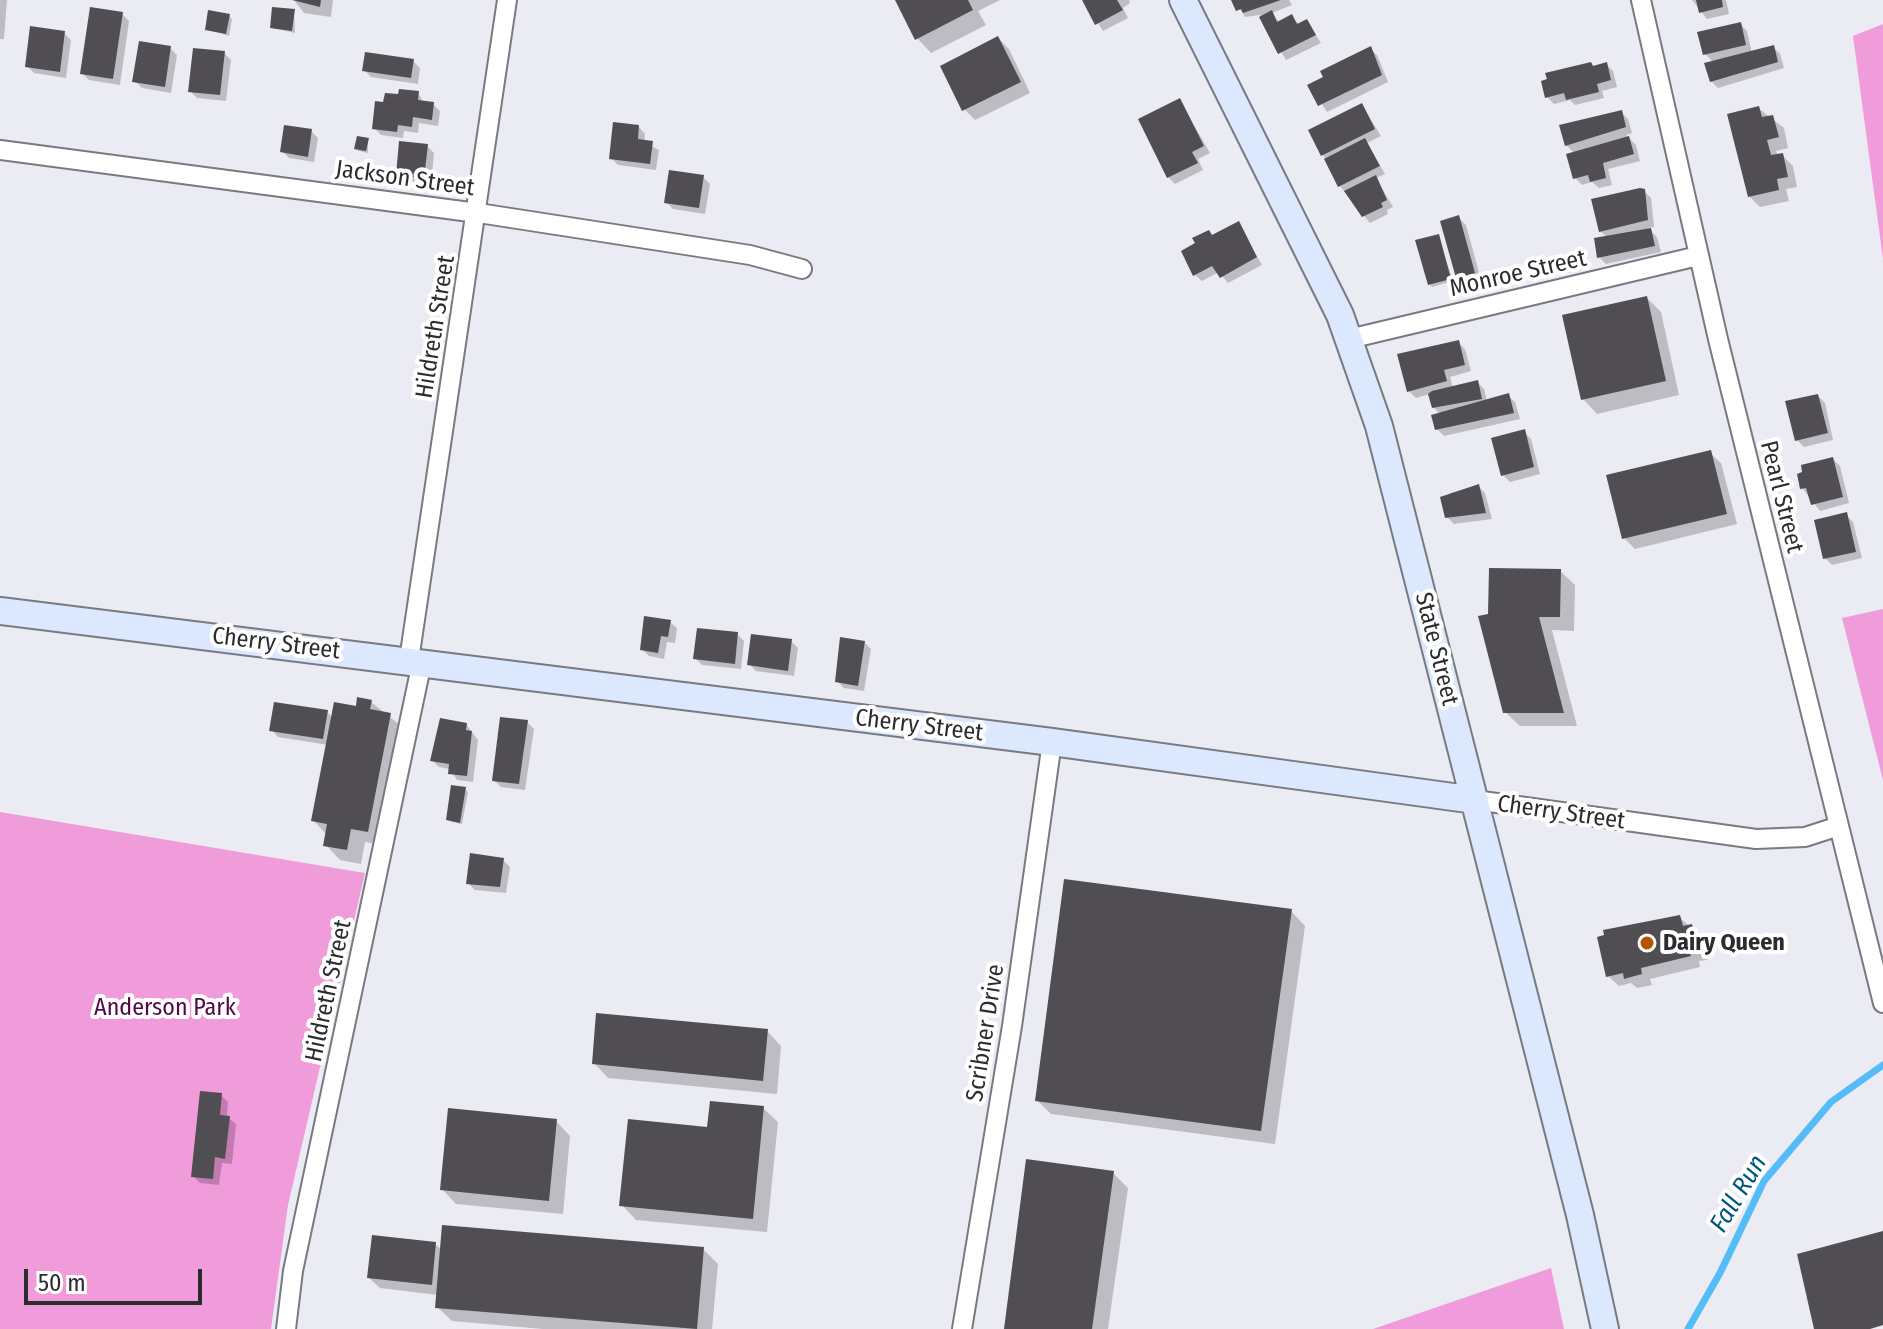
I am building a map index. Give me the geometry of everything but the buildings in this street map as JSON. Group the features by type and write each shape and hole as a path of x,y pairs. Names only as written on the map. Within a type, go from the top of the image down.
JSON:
{"street":[{"name":"Hildreth Street","path":"286,1329 293,1271 416,661 507,0"},
{"name":"State Street","path":"1183,0 1349,339 1381,435 1580,1215 1605,1329"},
{"name":"Pearl Street","path":"1641,0 1698,256 1836,827 1883,1003"},
{"name":"Jackson Street","path":"0,150 478,213 750,255 802,269"},
{"name":"Monroe Street","path":"1349,339 1698,256"},
{"name":"Cherry Street","path":"0,611 1052,742 1741,838 1805,837 1836,827"},
{"name":"Scribner Drive","path":"962,1329 1012,1026 1052,742"}],"green space":[{"path":"1883,24 1883,259 1853,36"},
{"path":"1883,609 1883,780 1842,618"},
{"name":"Anderson Park","path":"0,812 365,873 288,1205 271,1329 0,1329"},
{"path":"1551,1268 1564,1329 1373,1329"}],"waterway":[{"name":"Fall Run","path":"1688,1329 1720,1273 1764,1181 1831,1102 1883,1065"}],"place":[{"name":"Dairy Queen","path":"1647,943"}]}
